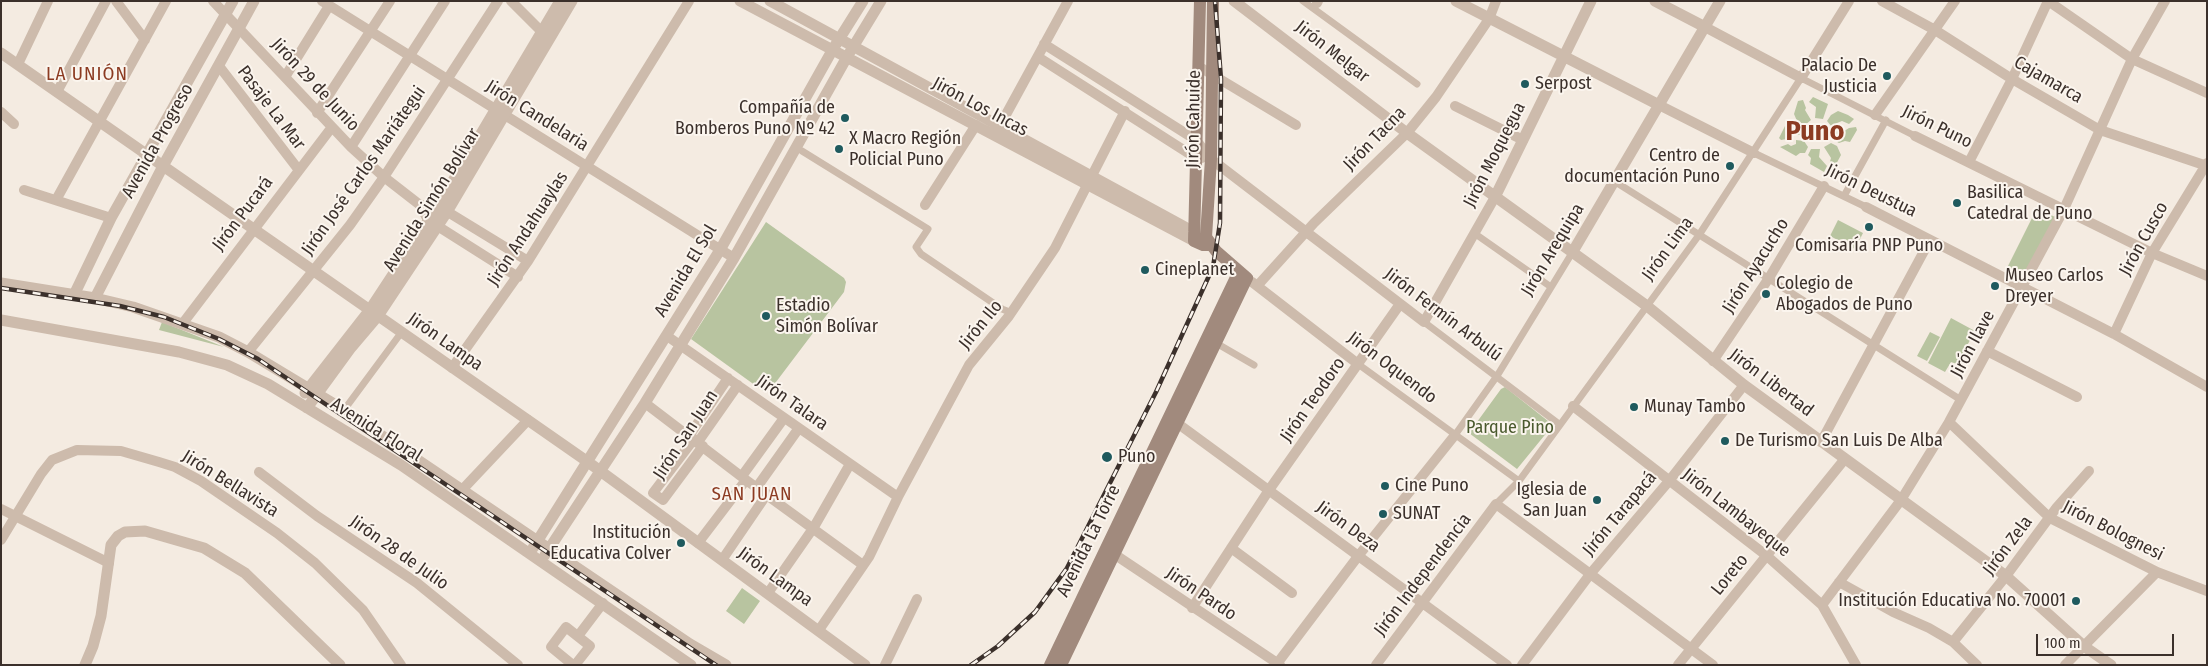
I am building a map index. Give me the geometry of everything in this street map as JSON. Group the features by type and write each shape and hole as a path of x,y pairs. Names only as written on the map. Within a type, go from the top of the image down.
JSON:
{"main road":[{"path":"1200,1 1196,158 1202,240 1248,278"},
{"name":"Jirón Cahuide","path":"1202,240 1211,159 1213,1"},
{"name":"Avenida La Torre","path":"1173,420 1216,344 1248,278"},
{"name":"Avenida La Torre","path":"1050,665 1110,551 1173,420 1248,278"},
{"name":"Avenida La Torre","path":"1061,665 1110,551"}],"street":[{"path":"18,64 48,1"},
{"path":"57,92 106,1"},
{"path":"116,1 145,40"},
{"path":"56,200 166,1"},
{"name":"Jirón 29 de Junio","path":"213,1 351,147 384,178 420,205 433,223 518,277"},
{"name":"Avenida Progreso","path":"74,294 111,218 233,1"},
{"name":"Avenida Progreso","path":"95,298 163,166 254,1"},
{"path":"318,113 390,1"},
{"path":"351,147 445,1"},
{"name":"Jirón José Carlos Mariátegui","path":"248,352 314,270 384,178 498,1"},
{"path":"511,1 546,36"},
{"name":"Avenida Simón Bolívar","path":"546,36 560,1"},
{"name":"Avenida Simón Bolívar","path":"303,406 374,314 442,209 546,36 572,1"},
{"name":"Jirón Andahuaylas","path":"452,368 518,277 588,167 689,1"},
{"name":"Jirón Los Incas","path":"740,1 833,49 850,52 1202,240"},
{"name":"Jirón Los Incas","path":"770,1 840,38 850,52 976,125 997,130"},
{"name":"Avenida El Sol","path":"530,553 720,250 833,49 863,1"},
{"name":"Avenida El Sol","path":"541,561 645,403 734,258 850,52 881,1"},
{"path":"997,130 1068,1"},
{"name":"Jirón Melgar","path":"1234,1 1407,133"},
{"path":"1303,1 1417,84"},
{"name":"Jirón Deustua","path":"1456,1 2114,334 2207,387"},
{"name":"Jirón Tacna","path":"1248,278 1306,232 1407,133 1436,97 1489,19 1496,1"},
{"name":"Jirón Moquegua","path":"1424,322 1495,196 1591,1"},
{"name":"Jirón Puno","path":"1655,1 1914,136 2152,254 2207,276"},
{"name":"Jirón Arequipa","path":"1455,435 1497,376 1572,253 1720,1"},
{"name":"Jirón Lima","path":"1496,504 1519,481 1699,235 1754,153 1849,1"},
{"name":"Cajamarca","path":"1882,1 1935,30 2012,79 2100,130 2206,165"},
{"path":"1876,115 1955,1"},
{"path":"1969,162 2012,79 2048,1 2132,60 2207,93"},
{"name":"Jirón Ilave","path":"1822,605 1901,500 1950,422 2064,210 2132,60 2165,1"},
{"path":"285,77 326,4"},
{"name":"Jirón Candelaria","path":"326,4 734,258"},
{"name":"Jirón Fermín Arbulú","path":"1044,44 1196,140 1211,159 1559,424"},
{"name":"Jirón Lampa","path":"1,53 147,156 254,227 401,333 588,462 865,665"},
{"path":"1038,57 1196,158 1211,159"},
{"name":"Pasaje La Mar","path":"219,66 298,169"},
{"path":"1198,66 1296,125"},
{"path":"1455,106 1523,140"},
{"name":"Jirón Ilo","path":"819,630 864,565 898,497 969,365 1012,313 1055,248 1124,111"},
{"path":"1,112 14,124"},
{"path":"1844,196 1886,120"},
{"path":"925,205 976,125"},
{"name":"Jirón Pucará","path":"183,323 298,169 332,127"},
{"name":"Jirón Libertad","path":"1407,133 1646,306 1744,385 1844,460 2006,576 2085,647 2111,665"},
{"path":"802,151 928,229 916,247 922,254 1002,309 1012,313"},
{"name":"Jirón Cusco","path":"2114,334 2152,254 2206,165"},
{"path":"1614,181 1961,400"},
{"name":"Jirón Ayacucho","path":"1714,361 1769,278 1824,186"},
{"path":"24,190 111,218"},
{"path":"420,205 442,209 528,261"},
{"path":"1474,232 1551,287"},
{"path":"1821,442 1930,240"},
{"name":"Jirón Oquendo","path":"1248,278 1358,364 1519,481"},
{"name":"Avenida Floral","path":"1,282 133,306 183,323 248,352 344,410 702,652 726,665"},
{"name":"Jirón Teodoro","path":"1192,608 1270,490 1400,304"},
{"name":"Avenida Floral","path":"1,320 127,345 160,348 226,365 283,392 401,465 691,665"},
{"path":"344,410 401,333"},
{"name":"Jirón Talara","path":"667,336 898,497"},
{"path":"1216,344 1254,365"},
{"path":"1988,351 2077,396"},
{"name":"Jirón San Juan","path":"728,378 696,441 663,500 653,493 696,441 738,385"},
{"name":"Jirón Tarapacá","path":"1522,665 1591,573 1669,481 1744,385"},
{"path":"645,403 864,565"},
{"name":"Jirón Lambayeque","path":"1573,406 1767,556 1822,605 1856,665"},
{"path":"698,543 784,418"},
{"path":"462,490 528,420"},
{"name":"Jirón Deza","path":"1173,420 1507,665"},
{"name":"Jirón Bolognesi","path":"1950,422 2050,518 2157,572 2207,591"},
{"path":"758,487 800,428"},
{"path":"1278,664 1359,555 1455,435"},
{"name":"Jirón Bellavista","path":"1,540 41,474 52,460 77,450 121,452 175,467 235,504 316,563 363,610 401,665"},
{"name":"Loreto","path":"1678,665 1844,460"},
{"path":"768,594 814,527 850,464"},
{"name":"Jirón Zela","path":"1953,642 2089,471"},
{"name":"Jirón 28 de Julio","path":"259,472 309,510 417,582 518,665"},
{"path":"722,560 767,494"},
{"path":"1496,504 1713,665"},
{"name":"Jirón Independencia","path":"1376,665 1496,504"},
{"path":"1,509 109,563"},
{"path":"85,665 99,624 111,545 118,536 125,532 145,530 204,548 257,582 340,665"},
{"path":"1231,548 1292,593"},
{"name":"Jirón Pardo","path":"1110,551 1192,608 1278,664"},
{"path":"2065,665 2085,647 2157,572"},
{"path":"1839,582 1953,642 1977,665"},
{"path":"886,665 917,599"},
{"path":"578,636 603,603"},
{"path":"566,627 590,646 574,665 551,647 566,627"}],"green space":[{"path":"1813,97 1828,104 1823,119 1815,118 1816,107 1809,102"},
{"path":"1803,100 1805,110 1811,120 1805,125 1797,121 1794,114 1798,101"},
{"path":"1838,111 1854,119 1849,124 1842,121 1837,123 1838,126 1832,127 1827,121 1831,115"},
{"path":"1795,124 1803,129 1803,135 1789,135 1787,139 1781,140 1779,138 1785,126"},
{"path":"1856,127 1857,130 1850,142 1839,143 1832,139 1832,133 1838,131 1841,133 1849,128"},
{"path":"1796,140 1804,141 1808,147 1805,153 1800,153 1796,156 1780,147 1796,144"},
{"path":"1831,143 1837,146 1841,155 1834,168 1829,165 1831,158 1824,147"},
{"path":"1811,149 1820,149 1819,157 1827,166 1824,172 1810,164 1811,158 1808,155"},
{"path":"2037,208 2055,217 2025,277 2007,268"},
{"path":"1838,220 1863,233 1855,249 1830,236"},
{"name":"Estadio Simón Bolívar","path":"766,222 844,278 846,282 844,292 773,386 763,391 691,339"},
{"path":"1951,318 1975,331 1957,364 1951,362 1945,372 1928,363"},
{"path":"162,322 224,347 159,330"},
{"path":"1930,332 1940,337 1927,361 1917,356"},
{"name":"Parque Pino","path":"1505,387 1553,425 1517,469 1469,433 1501,389"},
{"path":"742,588 760,601 744,624 726,611"}],"railway":[{"path":"971,665 998,646 1035,612 1067,568 1156,392 1213,267 1220,223 1221,79 1215,1"},
{"path":"1,288 120,306 164,317 219,339 258,359 716,665"}],"place":[{"name":"Palacio De Justicia","path":"1887,76"},
{"name":"Serpost","path":"1525,84"},
{"name":"Compañía de Bomberos Puno Nº 42","path":"845,118"},
{"name":"X Macro Región Policial Puno","path":"839,149"},
{"name":"Centro de documentación Puno","path":"1730,166"},
{"name":"Basilica Catedral de Puno","path":"1957,203"},
{"name":"Comisaría PNP Puno","path":"1869,227"},
{"name":"Cineplanet","path":"1145,270"},
{"name":"Museo Carlos Dreyer","path":"1995,286"},
{"name":"Colegio de Abogados de Puno","path":"1766,294"},
{"name":"Estadio Simón Bolívar","path":"766,316"},
{"name":"Munay Tambo","path":"1634,407"},
{"name":"De Turismo San Luis De Alba","path":"1725,441"},
{"name":"Puno","path":"1107,457"},
{"name":"Cine Puno","path":"1385,486"},
{"name":"Iglesia de San Juan","path":"1597,500"},
{"name":"SUNAT","path":"1383,514"},
{"name":"Institución Educativa Colver","path":"681,543"},
{"name":"Institución Educativa No. 70001","path":"2076,601"}],"district":[{"name":"LA UNIÓN","path":"87,75"},
{"name":"Puno","path":"1815,132"},
{"name":"SAN JUAN","path":"752,495"}]}
